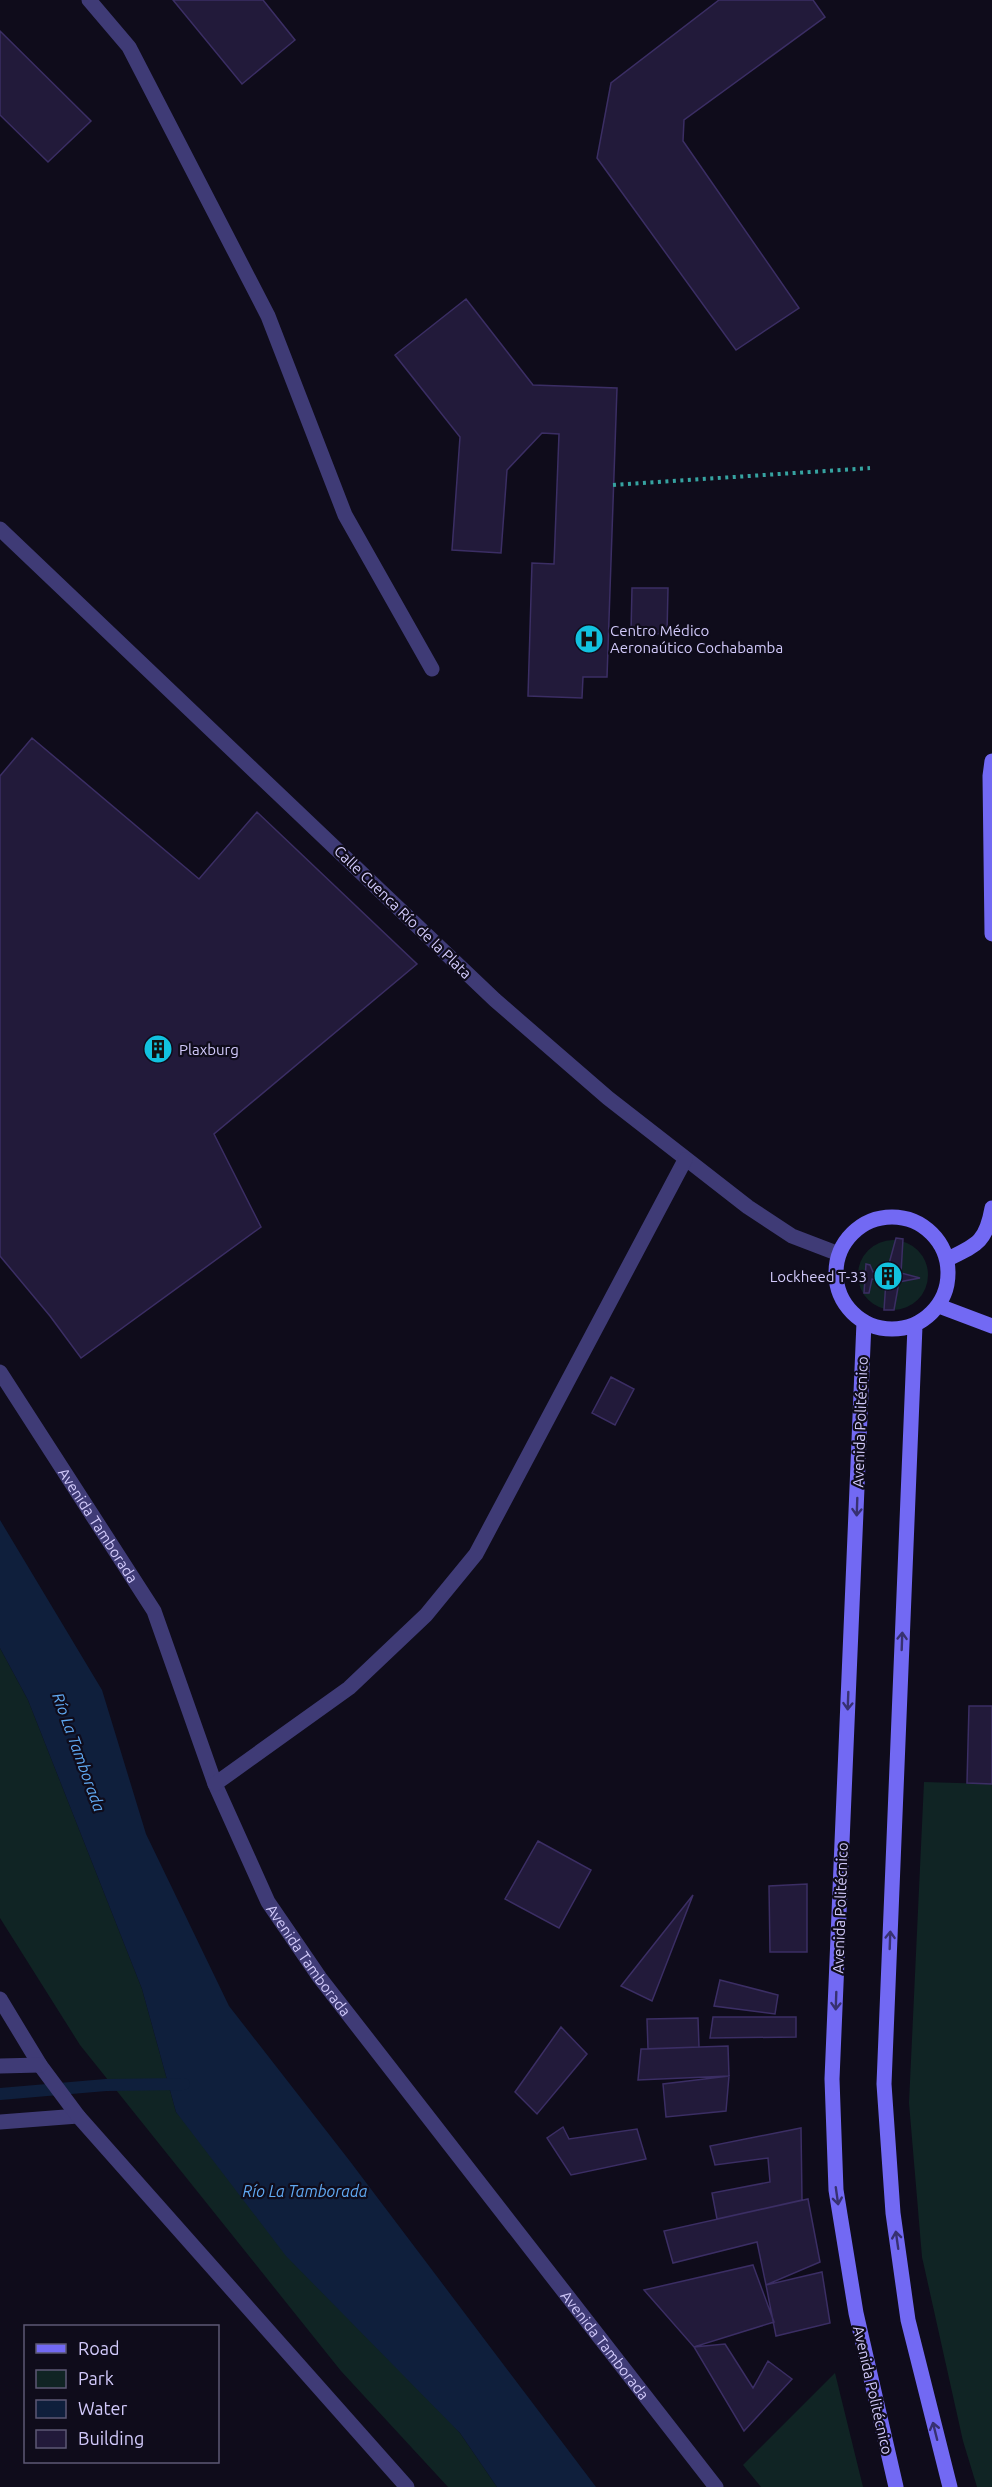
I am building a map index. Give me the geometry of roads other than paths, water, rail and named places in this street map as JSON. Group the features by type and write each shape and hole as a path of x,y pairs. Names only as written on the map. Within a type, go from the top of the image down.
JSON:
{"main road":[{"path":"992,761 992,934"},
{"path":"948,1259 978,1245 990,1219 992,1208"},
{"path":"898,1217 914,1221 925,1227 940,1242 948,1259 948,1281 939,1306 928,1318 915,1326 898,1330 880,1329 864,1322 842,1301 837,1286 835,1270 846,1240 865,1223 876,1219 898,1217"},
{"path":"939,1306 992,1326"},
{"name":"Avenida Politécnico","path":"864,1322 832,2079 836,2190 856,2313 896,2487"},
{"path":"915,1326 884,2084 893,2213 908,2320 950,2487"}],"street":[{"path":"88,0 129,47 268,316 345,514 432,669"},
{"name":"Calle Cuenca Río de la Plata","path":"0,529 495,1000 608,1098 748,1207 792,1236 839,1254"},
{"path":"214,1784 349,1688 426,1615 476,1554 685,1160"},
{"name":"Avenida Tamborada","path":"0,1372 154,1611 214,1784 267,1902 320,1978 716,2487"},
{"path":"0,2000 40,2065 78,2116 407,2487"},
{"path":"0,2066 40,2065"},
{"path":"0,2122 78,2116"}],"water":[{"name":"Río La Tamborada","path":"0,1520 102,1690 146,1834 229,2006 349,2160 596,2487 497,2487 460,2433 286,2256 176,2112 142,1989 28,1700 0,1648"}],"waterway":[{"path":"0,2094 106,2085 184,2084"}],"place":[{"name":"Centro Médico Aeronaútico Cochabamba","path":"589,639"},
{"name":"Plaxburg","path":"158,1049"},
{"name":"Lockheed T-33","path":"888,1276"}]}
